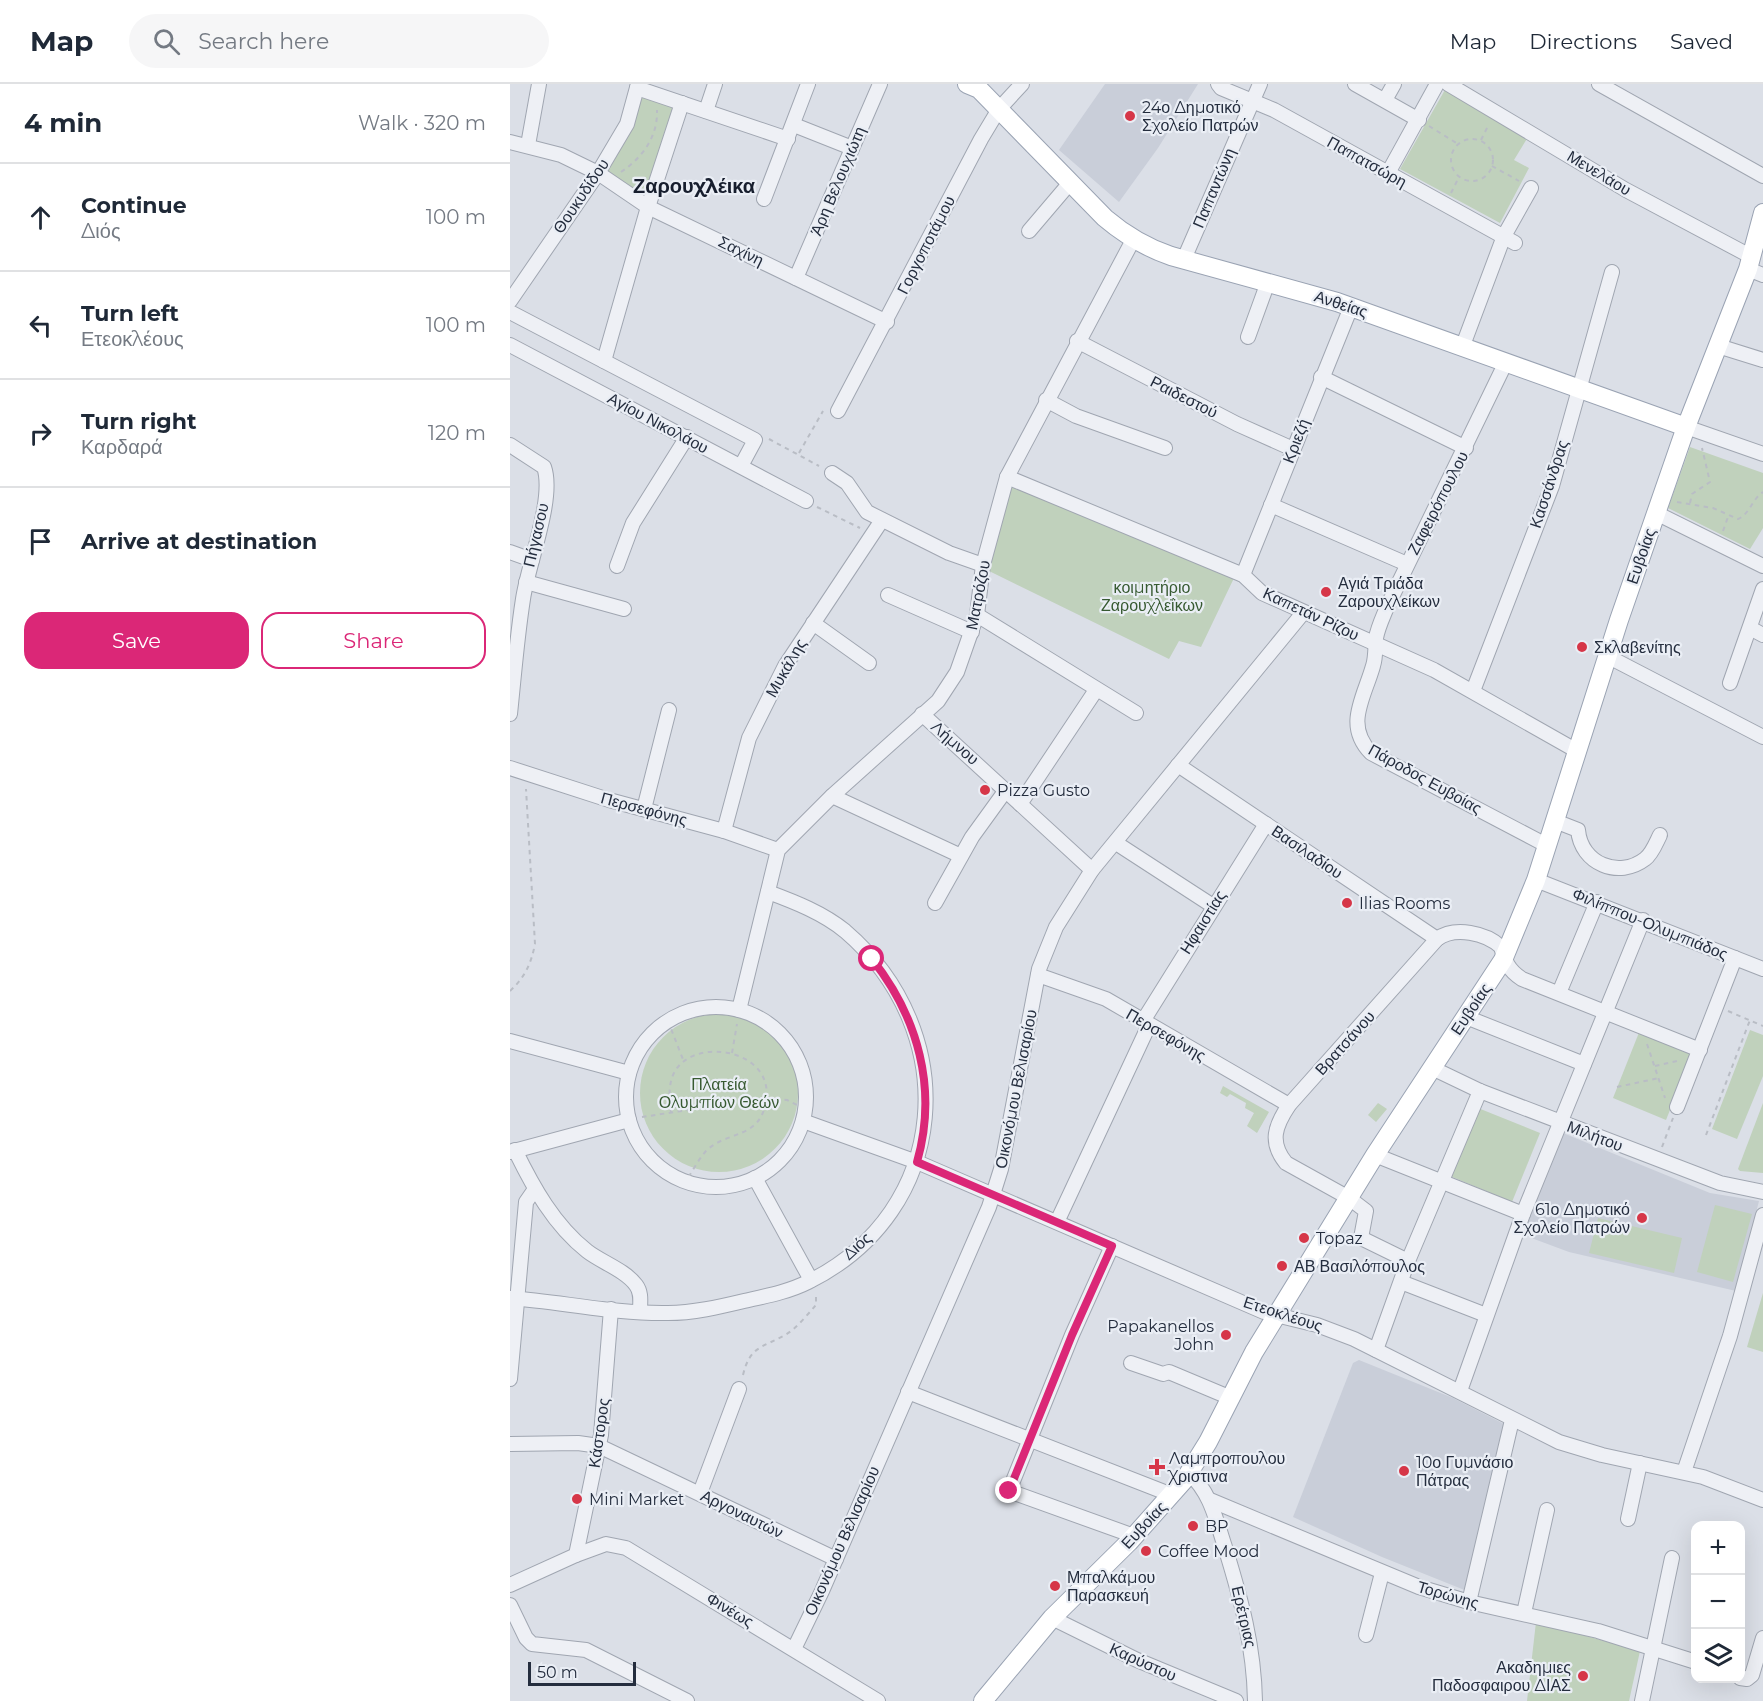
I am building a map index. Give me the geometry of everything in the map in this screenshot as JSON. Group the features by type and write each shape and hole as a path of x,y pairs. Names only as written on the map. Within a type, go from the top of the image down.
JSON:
{"main road":[{"name":"Ανθείας","path":"967,84 979,89 1069,184 1105,218 1133,240 1158,252 1351,307 1692,429"},
{"name":"Ευβοίας","path":"983,1701 1052,1617 1134,1536 1189,1473 1254,1352 1376,1155 1503,960 1548,846 1607,656 1658,507 1692,429 1718,346 1755,267 1763,213"}],"street":[{"path":"528,145 539,84"},
{"path":"706,111 715,84"},
{"path":"764,200 808,84"},
{"name":"Άρη Βελουχιώτη","path":"796,278 880,84"},
{"name":"Γοργοποτάμου","path":"838,411 887,322 970,160 999,109 1022,84"},
{"name":"Παπατσώρη","path":"1218,84 1509,239"},
{"name":"Παπαντώνη","path":"1184,259 1260,84"},
{"path":"1355,84 1419,120"},
{"path":"1385,100 1394,84"},
{"path":"1388,173 1437,84"},
{"name":"Μενελάου","path":"1448,84 1755,267"},
{"path":"1599,84 1763,176"},
{"path":"641,88 788,139"},
{"name":"Θουκυδίδου","path":"510,301 603,176 641,88"},
{"path":"604,361 648,207 682,103"},
{"path":"794,125 852,148"},
{"name":"Σαχίνη","path":"510,142 561,155 603,176 648,207 887,322"},
{"path":"1029,231 1069,184"},
{"path":"1462,348 1531,188"},
{"name":"Ματρόζου","path":"778,850 832,796 938,701 957,672 977,615 983,565 1007,477 1077,341 1133,240"},
{"name":"Κασσάνδρας","path":"1473,691 1552,486 1577,389 1612,272"},
{"path":"1248,337 1268,282"},
{"name":"Κριεζή","path":"1243,575 1351,307"},
{"name":"Αγίου Νικολάου","path":"510,312 755,440"},
{"name":"Ραιδεστού","path":"1077,341 1237,424 1293,449"},
{"name":"Αγίου Νικολάου","path":"510,345 806,501"},
{"path":"1718,346 1763,360"},
{"name":"Ζαφειρόπουλου","path":"1376,644 1387,607 1505,364"},
{"path":"1321,377 1466,448"},
{"path":"1046,400 1076,416 1165,448"},
{"name":"Ανθείας","path":"1692,429 1762,452"},
{"path":"617,566 633,523 687,437"},
{"path":"741,466 755,440"},
{"name":"Πήγασου","path":"510,445 544,467 547,476 544,502 526,582 510,714"},
{"path":"832,473 847,483 867,512 949,553 983,565"},
{"name":"Καπετάν Ρίζου","path":"1007,477 1243,575 1262,593 1473,691 1577,751"},
{"path":"1270,505 1407,564"},
{"path":"1658,507 1763,566"},
{"name":"Μυκάλης","path":"724,831 749,738 785,666 882,520"},
{"path":"510,552 532,560"},
{"path":"526,582 624,609"},
{"path":"1730,683 1763,589"},
{"path":"888,595 972,632"},
{"name":"Οικονόμου Βελισαρίου","path":"794,1648 836,1559 994,1195 1038,975 1051,936 1092,870 1303,612"},
{"path":"977,615 1136,713"},
{"path":"813,623 869,663"},
{"path":"1749,628 1763,635"},
{"name":"Πάροδος Ευβοίας","path":"1376,644 1374,665 1358,711 1356,726 1360,741 1371,753 1548,846"},
{"path":"1607,656 1763,737"},
{"path":"1020,804 1096,690"},
{"path":"644,809 669,710"},
{"name":"Λήμνου","path":"922,714 1092,870"},
{"name":"Βασιλαδίου","path":"1178,765 1437,939"},
{"name":"Περσεφόνης","path":"510,768 724,831 778,850"},
{"path":"935,903 961,856 1006,790"},
{"path":"832,796 961,856"},
{"path":"1555,822 1578,830 1584,852 1594,861 1613,867 1639,863 1648,857 1660,835"},
{"name":"Ηφαιστίας","path":"1057,1222 1146,1023 1213,906 1266,824"},
{"path":"1116,843 1213,906"},
{"path":"740,1010 778,850"},
{"name":"Φιλίππου-Ολυμπιάδος","path":"1536,880 1643,920 1763,969"},
{"name":"Διός","path":"514,1298 671,1313 711,1308 776,1294 811,1281 840,1261 876,1229 900,1198 917,1162 925,1117 924,1068 915,1033 898,996 872,959 843,930 813,910 768,892"},
{"path":"1559,993 1597,902"},
{"path":"1460,1391 1523,1214 1643,920"},
{"path":"1437,939 1453,933 1481,936 1501,947 1503,960 1522,979 1641,1027 1698,1053"},
{"name":"Βρατσάνου","path":"1349,1198 1286,1163 1279,1155 1274,1140 1275,1131 1289,1105 1437,939"},
{"path":"1673,1109 1698,1053 1735,958"},
{"name":"Περσεφόνης","path":"1038,975 1090,992 1289,1105"},
{"path":"702,1008 740,1010 769,1024 792,1047 804,1077 805,1116 785,1155 756,1178 721,1187 686,1182 670,1174 650,1157 635,1136 629,1120 626,1096 629,1073 644,1043 668,1021 702,1008"},
{"path":"1466,1017 1584,1064"},
{"path":"510,1041 629,1073"},
{"name":"Μιλήτου","path":"1432,1068 1480,1091 1720,1183 1763,1192"},
{"path":"1376,1350 1408,1261 1480,1091"},
{"name":"Ετεοκλέους","path":"805,1116 1277,1315 1330,1330 1460,1391 1512,1420 1573,1447 1684,1472 1763,1500"},
{"path":"629,1120 513,1151 535,1189 573,1238 636,1285 640,1294 640,1311"},
{"path":"1376,1155 1523,1214"},
{"path":"756,1178 811,1281"},
{"path":"510,1379 514,1298 526,1202 535,1189"},
{"path":"1349,1198 1367,1215 1359,1234 1361,1238 1408,1261"},
{"path":"1684,1472 1730,1336 1763,1215"},
{"path":"1112,1246 1028,1441 1009,1491 1134,1536"},
{"path":"1401,1282 1486,1315"},
{"name":"Κάστορος","path":"576,1555 599,1446 612,1309"},
{"path":"1131,1363 1163,1374 1169,1372 1231,1398"},
{"path":"700,1493 739,1389"},
{"path":"908,1392 1028,1441 1172,1495"},
{"path":"1469,1602 1512,1420"},
{"name":"Αργοναυτών","path":"510,1444 578,1443 599,1446 836,1559"},
{"path":"1628,1519 1640,1463"},
{"name":"Ερέτριας","path":"1189,1473 1201,1485 1210,1500 1245,1613 1253,1655 1255,1701"},
{"name":"Τορώνης","path":"1210,1500 1382,1573 1469,1602 1599,1630 1691,1661"},
{"path":"1524,1614 1547,1509"},
{"name":"Φινέως","path":"576,1555 606,1544 626,1548 878,1701"},
{"path":"510,1586 576,1555"},
{"path":"1642,1701 1672,1558"},
{"path":"1366,1635 1382,1573"},
{"path":"510,1605 526,1638 532,1644 586,1650 687,1701"},
{"name":"Καρύστου","path":"1052,1617 1137,1660 1236,1701"},
{"path":"1745,1679 1752,1675 1763,1638"}],"path":[{"path":"603,176 639,160 651,138 658,112 641,88"},
{"path":"1419,120 1458,144"},
{"path":"1469,139 1481,140 1492,154 1492,166 1481,179 1470,181 1459,177 1452,169 1450,158 1458,144 1469,139"},
{"path":"1492,166 1531,188"},
{"path":"799,454 824,411 838,411"},
{"path":"1690,503 1692,494 1710,482 1692,429"},
{"path":"755,440 761,437 771,439 832,473"},
{"path":"1658,507 1690,503 1713,508 1738,519 1745,515 1753,500 1763,492"},
{"path":"806,501 873,534"},
{"path":"510,991 522,980 531,964 535,944 525,772"},
{"path":"1717,1006 1763,1026"},
{"path":"732,1053 740,1010"},
{"path":"1706,1135 1750,1020"},
{"path":"668,1021 684,1062"},
{"path":"1641,1027 1665,1099"},
{"path":"671,1112 671,1082 677,1069 684,1062 698,1056 732,1053 756,1065 765,1081 767,1098 762,1114 753,1126 706,1151 686,1182"},
{"path":"1655,1066 1698,1053"},
{"path":"1617,1087 1659,1078"},
{"path":"629,1120 767,1098 787,1100 805,1116"},
{"path":"1657,1159 1672,1121 1673,1109"},
{"path":"1672,1121 1673,1109"},
{"path":"739,1389 747,1359 763,1343 786,1335 816,1305 817,1295 811,1281"}],"shaded area":[{"name":"24ο Δημοτικό Σχολείο Πατρών","path":"1105,84 1198,84 1158,148 1119,202 1059,150"},
{"name":"61ο Δημοτικό Σχολείο Πατρών","path":"1563,1133 1710,1193 1759,1201 1736,1291 1569,1252 1523,1235"},
{"name":"10ο Γυμνάσιο Πάτρας","path":"1359,1360 1453,1398 1508,1426 1467,1591 1382,1557 1293,1517 1353,1363"}],"green space":[{"path":"637,88 682,103 648,207 598,173"},
{"path":"1446,88 1528,137 1514,160 1529,168 1500,223 1400,169"},
{"path":"1690,447 1763,473 1763,528 1750,549 1668,508"},
{"name":"κοιμητήριο Ζαρουχλεΐκων","path":"1016,486 1234,578 1201,647 1179,641 1169,659 987,570 1010,488"},
{"name":"Πλατεία Ολυμπίων Θεών","path":"719,1014 734,1015 749,1020 763,1027 775,1037 785,1049 792,1063 797,1078 797,1108 792,1123 785,1137 775,1149 763,1159 749,1166 734,1171 719,1172 704,1171 689,1166 675,1159 663,1149 653,1137 646,1123 641,1108 640,1093 641,1078 646,1063 653,1049 663,1037 675,1027 689,1020 704,1015"},
{"path":"1642,1025 1695,1047 1666,1120 1613,1098"},
{"path":"1750,1030 1763,1035 1763,1076 1737,1139 1712,1129"},
{"path":"1223,1086 1269,1112 1257,1133 1247,1126 1254,1113 1245,1108 1246,1103 1230,1094 1227,1097 1220,1093"},
{"path":"1378,1103 1387,1109 1376,1122 1368,1115"},
{"path":"1763,1103 1763,1173 1740,1171 1738,1169"},
{"path":"1478,1108 1540,1133 1512,1202 1450,1176"},
{"path":"1715,1205 1752,1214 1733,1282 1697,1272"},
{"path":"1598,1218 1682,1238 1674,1273 1589,1253"},
{"path":"1763,1293 1763,1352 1747,1347"},
{"name":"Ακαδημιες Παδοσφαιρου ΔΙΑΣ","path":"1536,1622 1640,1651 1629,1701 1527,1701"}],"place":[{"name":"24ο Δημοτικό Σχολείο Πατρών","path":"1130,116"},
{"name":"Αγιά Τριάδα Ζαρουχλείκων","path":"1326,592"},
{"name":"Σκλαβενίτης","path":"1582,647"},
{"name":"Pizza Gusto","path":"985,790"},
{"name":"Ilias Rooms","path":"1347,903"},
{"name":"61ο Δημοτικό Σχολείο Πατρών","path":"1642,1218"},
{"name":"Topaz","path":"1304,1238"},
{"name":"ΑΒ Βασιλόπουλος","path":"1282,1266"},
{"name":"Papakanellos John","path":"1226,1335"},
{"name":"Λαμπροπουλου Χριστινα","path":"1157,1467"},
{"name":"10ο Γυμνάσιο Πάτρας","path":"1404,1471"},
{"name":"Mini Market","path":"577,1499"},
{"name":"BP","path":"1193,1526"},
{"name":"Coffee Mood","path":"1146,1551"},
{"name":"Μπαλκάμου Παρασκευή","path":"1055,1586"},
{"name":"Ακαδημιες Παδοσφαιρου ΔΙΑΣ","path":"1583,1676"}],"district":[{"name":"Ζαρουχλέικα","path":"694,186"}],"route":[{"path":"872,959 898,996 909,1019 924,1068 925,1117 917,1162 1112,1246 1072,1335 1009,1491"}]}
